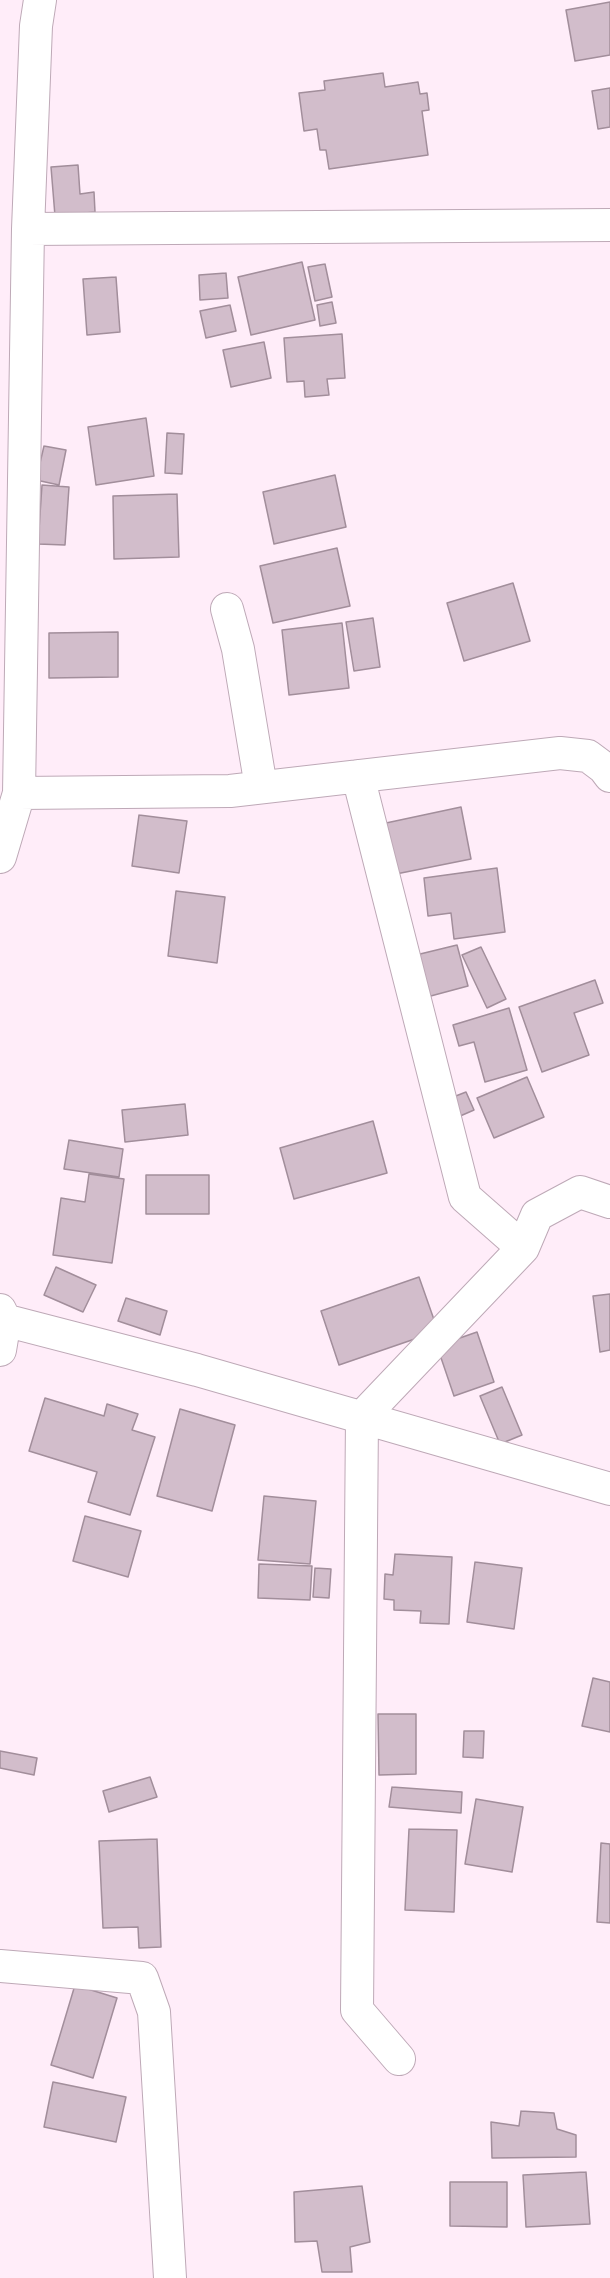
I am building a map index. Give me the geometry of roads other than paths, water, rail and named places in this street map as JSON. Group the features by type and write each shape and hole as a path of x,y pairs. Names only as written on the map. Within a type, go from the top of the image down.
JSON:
{"street":[{"path":"0,857 19,793 14,297 28,230 36,26 40,0"},
{"path":"28,230 610,225"},
{"path":"227,609 238,649 261,787"},
{"path":"19,793 230,791 560,753 588,756 604,768 610,776"},
{"path":"358,776 465,1197 523,1248"},
{"path":"399,2059 357,2010 362,1417 523,1248 537,1215 580,1192 610,1202"},
{"path":"1,1325 197,1370 610,1489"},
{"path":"0,1966 142,1978 154,2012 170,2278"}]}
